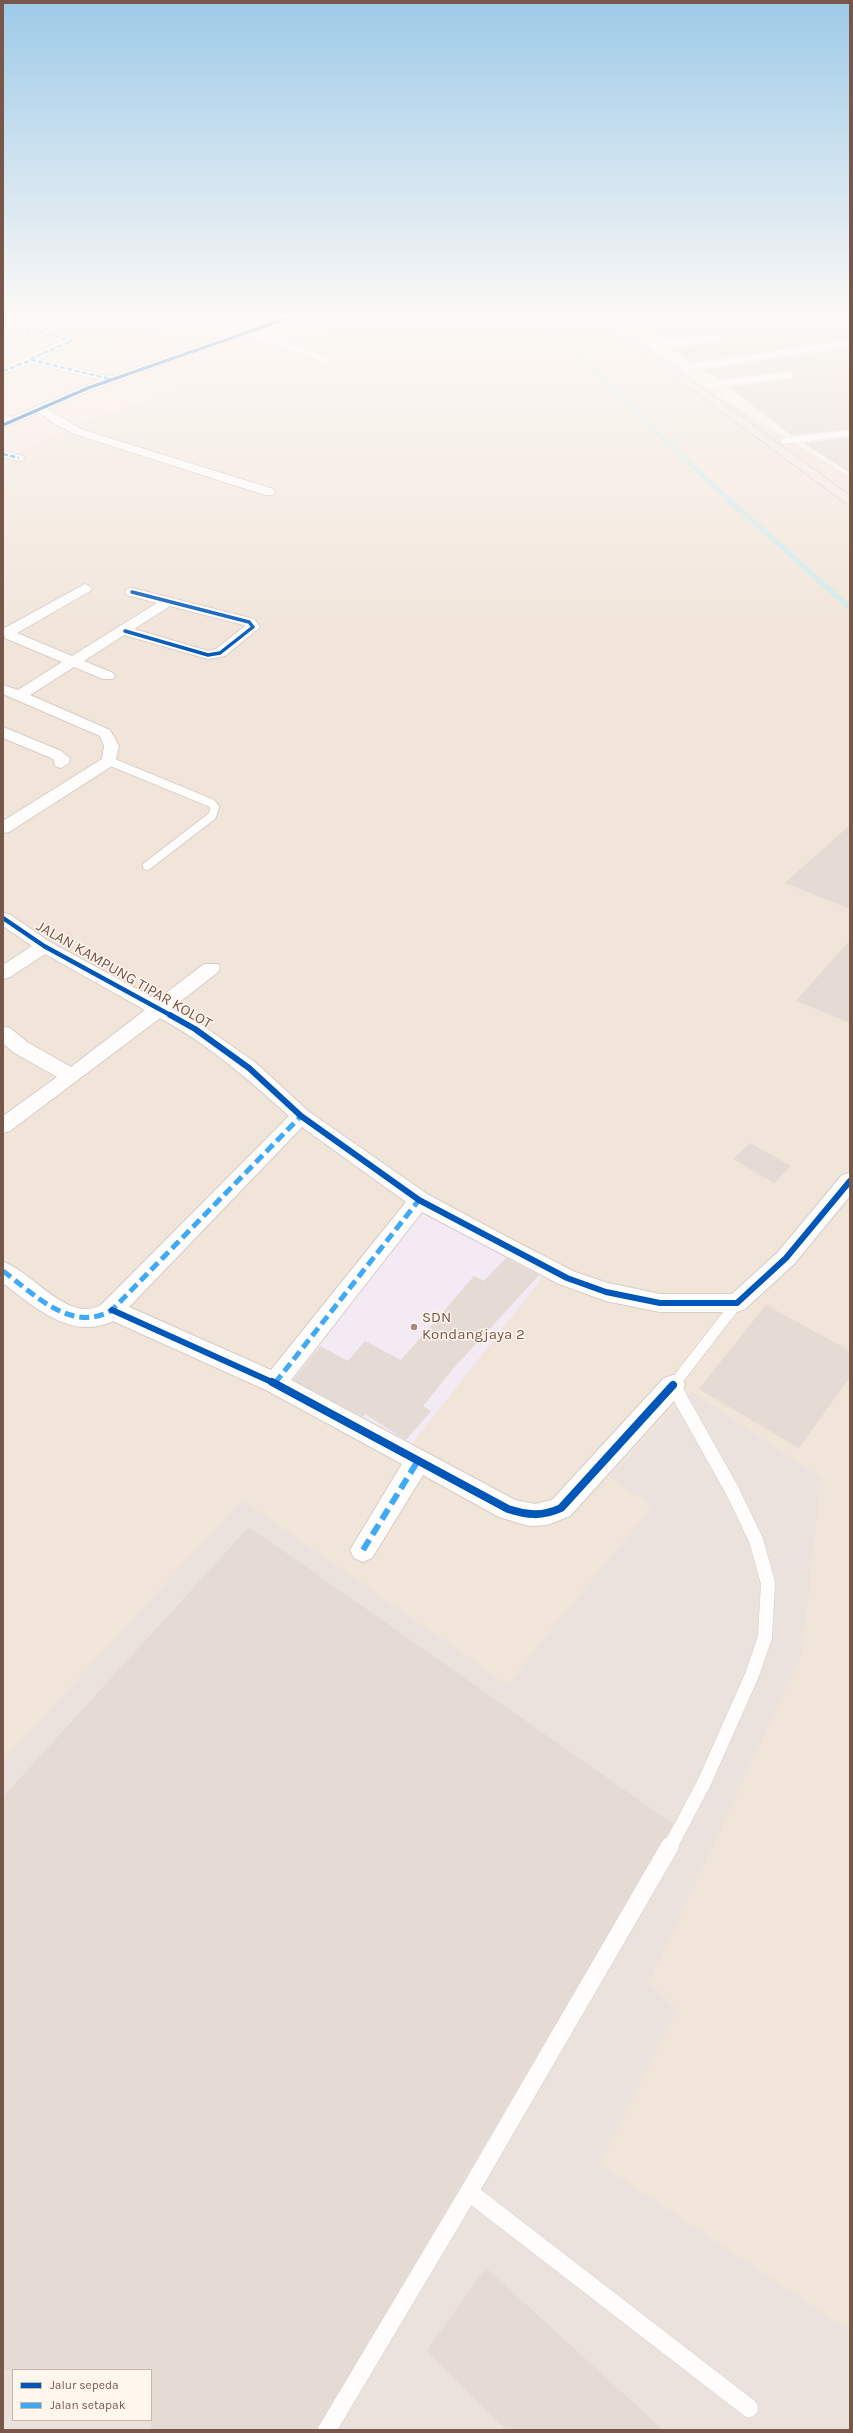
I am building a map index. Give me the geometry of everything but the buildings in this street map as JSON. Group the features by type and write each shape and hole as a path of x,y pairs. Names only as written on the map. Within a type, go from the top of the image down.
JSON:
{"highway":[{"path":"752,430 850,502"},
{"path":"769,430 850,488"}],"street":[{"path":"75,430 269,492"},
{"path":"3,454 19,458"},
{"path":"85,588 8,632 10,636 108,676"},
{"path":"125,631 208,656 220,654 253,627 249,622 132,592"},
{"path":"20,695 125,631 169,601"},
{"path":"3,689 20,695 105,733 111,740 113,747 109,761 3,828"},
{"path":"3,732 62,758 61,763"},
{"name":"JALAN KAMPUNG TIPAR KOLOT","path":"3,918 44,946 195,1029 249,1068 301,1116 419,1200 567,1278 606,1292 660,1303 738,1303"},
{"path":"3,973 44,946"},
{"path":"3,1126 72,1076 211,968"},
{"path":"3,1033 20,1047 72,1076"},
{"path":"3,1271 69,1316 87,1320 103,1316 112,1310 301,1116"},
{"path":"738,1303 786,1258 850,1182"},
{"path":"275,1383 419,1200"},
{"path":"112,1310 275,1383 330,1414 419,1459 508,1509 527,1516 548,1515 561,1508 673,1385"},
{"path":"363,1550 419,1459"}],"lane":[{"path":"784,441 850,434"},
{"path":"109,761 211,803 215,807 212,816 147,866"},
{"path":"327,2430 469,2192 681,1828 704,1783 752,1675 765,1637 768,1583 756,1540 732,1490 673,1385 738,1303"},
{"path":"469,2192 749,2408"}],"shaded area":[{"path":"3,430 773,430 850,477 850,2430 3,2430"},
{"path":"3,430 66,430 3,458"},
{"name":"SDN Kondangjaya 2","path":"422,1208 547,1272 408,1449 280,1382"},
{"path":"692,1391 821,1478 802,1654 649,1983 677,2010 600,2164 850,2331 850,2430 3,2430 3,1761 242,1500 508,1685 544,1638 653,1506 609,1477"}],"waterway":[{"path":"655,430 727,498"},
{"path":"726,497 850,608"}],"marked path":[{"path":"3,454 19,458"},
{"path":"3,1271 32,1293 65,1313 86,1319 96,1318 106,1314 112,1310 301,1116"},
{"path":"275,1383 419,1200"},
{"path":"363,1550 419,1459"}],"cycle path":[{"path":"125,631 208,655 220,653 253,627 249,622 132,592"},
{"path":"3,918 44,946 195,1029 249,1068 301,1116 419,1200 567,1278 606,1292 660,1303 737,1303 786,1258 850,1181"},
{"path":"112,1310 275,1383 508,1509 529,1515 547,1514 561,1508 673,1385"}],"place":[{"name":"SDN Kondangjaya 2","path":"414,1327"}]}
